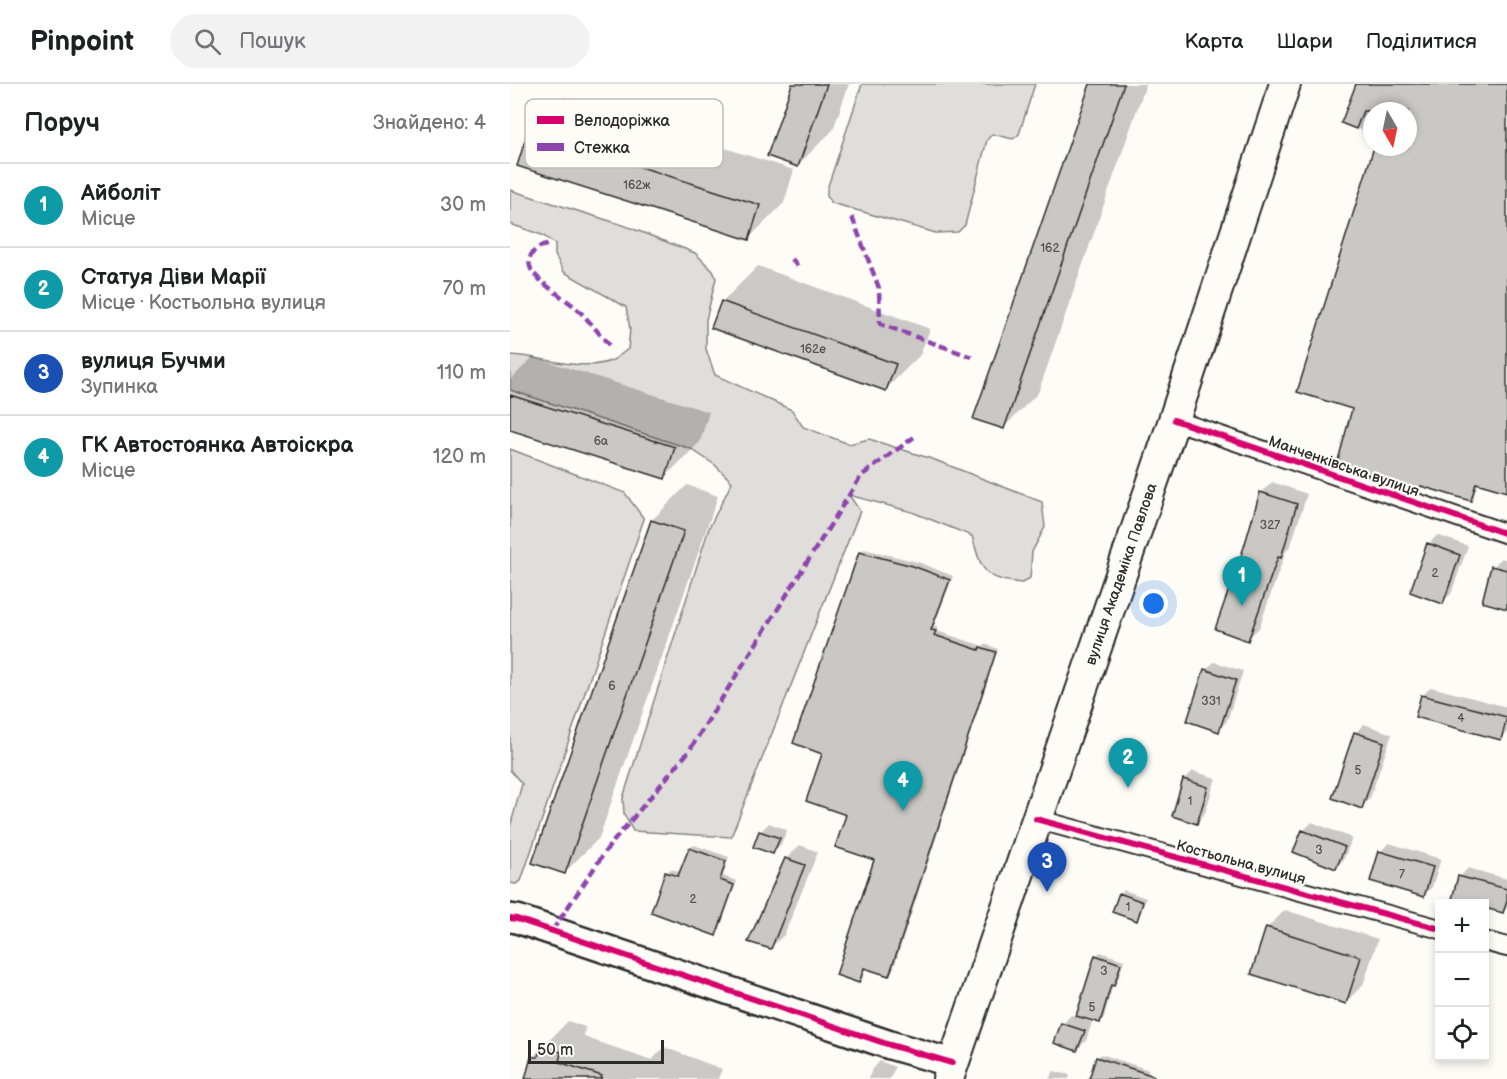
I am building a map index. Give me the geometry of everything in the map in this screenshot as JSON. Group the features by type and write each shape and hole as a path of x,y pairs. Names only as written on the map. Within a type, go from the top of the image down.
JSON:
{"main road":[{"name":"вулиця Академіка Павлова","path":"950,1071 1174,420 1285,84"}],"street":[{"name":"Манченківська вулиця","path":"1174,420 1507,534"},
{"name":"Костьольна вулиця","path":"1036,819 1435,928"},
{"path":"510,918 899,1048 950,1071"},
{"path":"1489,942 1507,947"}],"shaded area":[{"path":"862,84 1035,84 1019,134 1013,139 992,134 987,140 965,225 958,232 936,233 832,203 827,196 827,189"},
{"path":"510,190 623,225 695,253 713,271 716,278 706,320 706,349 715,375 792,410 803,427 849,444 869,439 935,460 1042,502 1045,527 1032,552 1030,578 1022,583 1000,579 986,572 972,536 912,512 849,495 860,511 731,837 633,831 624,814 623,798 709,528 732,482 715,465 691,449 510,390 510,355 562,363 602,364 613,360 628,349 630,329 626,307 564,272 555,255 555,244 542,235 510,224"},
{"path":"510,449 625,493 644,519 521,881 516,884 510,883 510,827 522,784 510,770"}],"building":[{"path":"792,84 827,84 798,167 767,156"},
{"path":"1090,84 1124,84 1004,429 973,419"},
{"path":"1356,84 1507,84 1507,492 1476,483 1471,501 1421,486 1419,492 1337,464 1352,409 1297,392 1371,156 1417,156 1417,102 1363,102 1363,111 1356,129 1341,123"},
{"path":"525,141 525,168 644,168 760,205 749,240 517,166"},
{"path":"721,301 896,364 886,391 711,328"},
{"path":"510,395 675,447 665,479 510,430"},
{"path":"1260,492 1297,504 1281,558 1278,557 1248,641 1215,629 1244,547"},
{"path":"651,520 684,531 565,874 532,863"},
{"path":"1427,543 1460,555 1443,604 1410,592"},
{"path":"859,552 913,566 950,580 931,630 936,631 934,635 979,650 980,647 996,652 889,976 864,968 859,983 836,975 874,860 835,847 846,815 806,801 822,754 793,743"},
{"path":"1491,566 1507,570 1507,609 1482,602"},
{"path":"1204,669 1236,680 1219,732 1187,721"},
{"path":"1421,695 1507,717 1501,740 1415,717"},
{"path":"1354,732 1384,742 1362,809 1332,798"},
{"path":"1183,779 1208,787 1197,824 1172,816"},
{"path":"1302,830 1345,847 1336,869 1293,852"},
{"path":"759,831 780,838 773,854 753,847"},
{"path":"689,848 726,861 720,880 734,885 716,936 651,912 665,872 678,876"},
{"path":"1379,851 1433,867 1424,897 1370,881"},
{"path":"785,858 805,865 771,949 748,942"},
{"path":"1458,876 1507,889 1507,901 1503,913 1489,909 1489,899 1452,899"},
{"path":"1119,893 1143,902 1137,921 1112,912"},
{"path":"1266,927 1361,957 1346,1004 1251,974"},
{"path":"1095,955 1121,964 1114,986 1111,985 1100,1023 1076,1016"},
{"path":"1061,1023 1085,1031 1077,1051 1054,1043"},
{"path":"541,1046 561,1052 559,1062 602,1076 601,1079 525,1079 531,1057 538,1057"},
{"path":"1096,1057 1154,1076 1153,1079 1089,1079"}],"marked path":[{"path":"852,217 879,288 880,324 972,357"},
{"path":"547,245 532,253 529,262 532,271 579,311 609,345"},
{"path":"792,259 800,269"},
{"path":"552,931 607,849 689,751 861,476 917,435"}],"cycle path":[{"path":"1174,420 1507,534"},
{"path":"1036,819 1435,928"},
{"path":"510,918 890,1045 952,1063"}],"place":[{"name":"Айболіт","path":"1242,606"},
{"name":"Статуя Діви Марії","path":"1128,788"},
{"name":"ГК Автостоянка Автоіскра","path":"903,811"},
{"name":"вулиця Бучми","path":"1047,892"}]}
